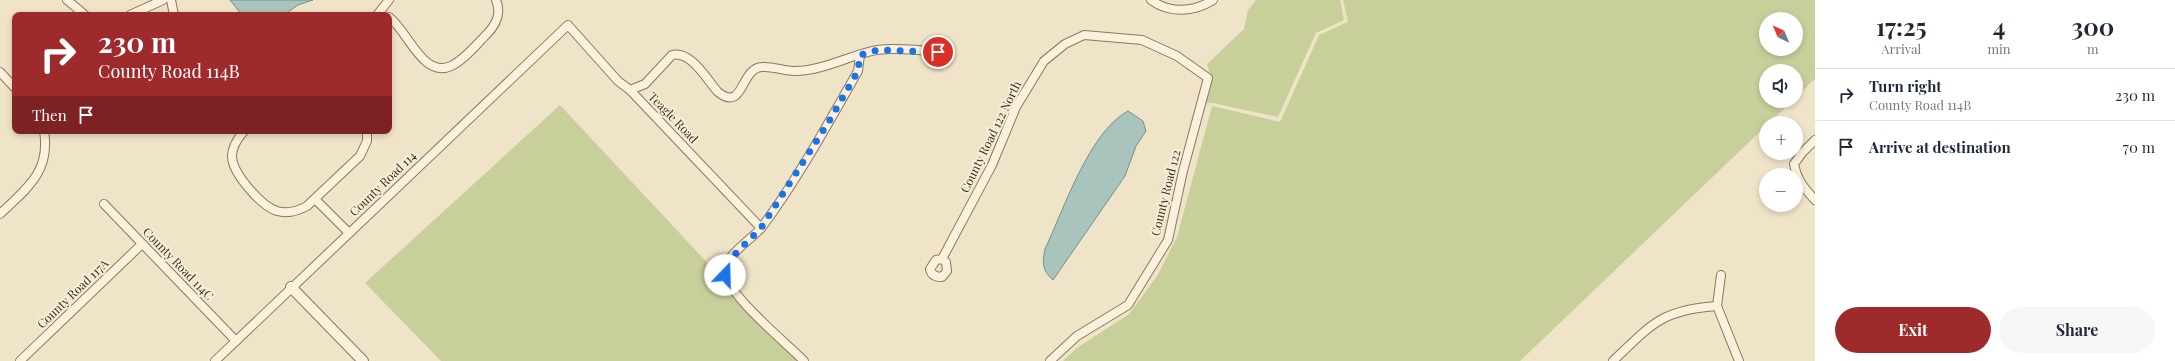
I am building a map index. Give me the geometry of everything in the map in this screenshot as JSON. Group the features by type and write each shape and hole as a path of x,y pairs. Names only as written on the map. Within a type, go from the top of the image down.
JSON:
{"street":[{"path":"67,0 81,12"},
{"path":"135,12 146,6 163,0"},
{"path":"171,0 173,12"},
{"path":"383,12 389,0"},
{"path":"392,19 398,24 422,59 428,65 444,68 457,62 493,28 498,14 496,0"},
{"path":"1151,0 1168,8 1184,10 1199,8 1213,0"},
{"name":"Teagle Road","path":"568,25 618,81 630,90 761,228"},
{"name":"County Road 114","path":"215,361 291,287 568,25"},
{"name":"County Road 122 North","path":"942,259 992,165 1016,107 1044,61 1065,44 1084,35 1142,40 1177,56 1208,78"},
{"path":"630,90 645,84 672,55 676,54 687,57 718,92 724,97 730,98 738,94 754,69 762,67 783,71 801,70 878,50 938,52"},
{"path":"804,361 743,301 730,286 725,275 726,267 733,256 761,228 788,188 858,71 860,55"},
{"path":"0,72 12,85"},
{"name":"County Road 122","path":"1050,361 1077,336 1128,304 1168,240 1183,171 1208,78"},
{"path":"0,214 30,186 43,165 45,152 44,134"},
{"path":"242,134 233,148 233,164 243,181 262,202 276,210 291,212 301,210 315,199 360,156 368,141 367,134"},
{"path":"1815,140 1802,153 1794,164 1796,175 1802,186 1815,200"},
{"path":"315,199 349,233"},
{"name":"County Road 114C","path":"104,204 236,341"},
{"name":"County Road 117A","path":"20,361 142,244"},
{"path":"1721,276 1717,306 1739,361"},
{"path":"291,287 363,361"},
{"path":"1613,361 1651,325 1669,315 1689,308 1717,306"}],"green space":[{"path":"1256,0 1340,0 1344,20 1316,33 1278,117 1213,103 1205,103 1211,78 1207,64 1244,29 1248,10"},
{"path":"1343,0 1815,0 1815,79 1803,90 1803,64 1759,64 1759,108 1785,108 1776,116 1759,116 1759,133 1520,361 1063,361 1077,348 1129,314 1157,276 1177,237 1212,106 1280,122 1319,35 1348,22"},
{"path":"560,105 799,361 441,361 365,283"}],"water":[{"path":"230,0 313,0 298,5 288,12 240,12"},
{"path":"1128,111 1143,121 1146,131 1136,146 1125,176 1053,280 1045,269 1043,262 1044,254 1069,193 1090,153 1101,136 1114,121"}],"route":[{"path":"725,275 726,267 730,259 761,228 788,188 828,123 858,71 860,66 860,55 878,50 938,52"}]}
